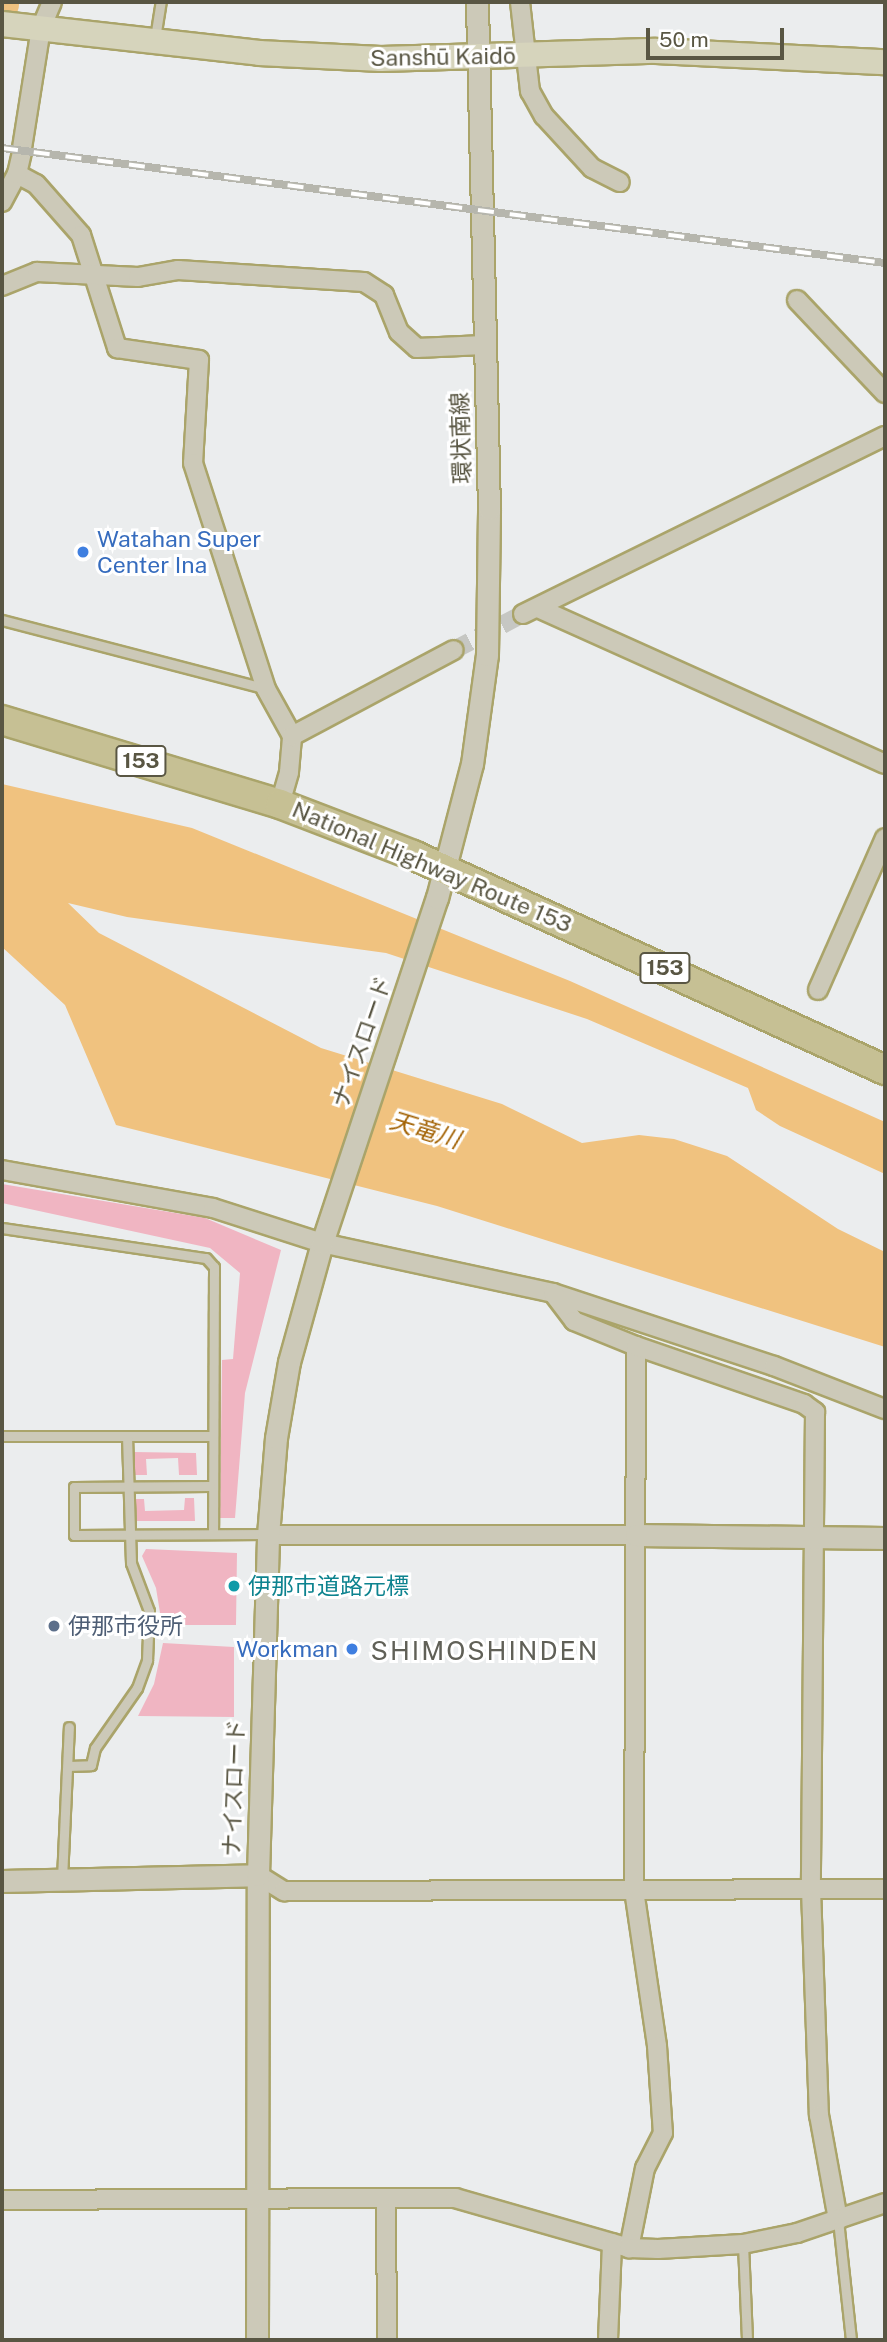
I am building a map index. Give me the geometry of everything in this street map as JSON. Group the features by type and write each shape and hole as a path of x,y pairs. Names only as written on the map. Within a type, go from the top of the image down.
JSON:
{"highway":[{"name":"National Highway Route 153","path":"2,720 280,804 444,868 885,1070"}],"main road":[{"name":"Sanshū Kaidō","path":"2,24 154,41 381,59 656,51 885,62"}],"street":[{"path":"2,202 17,174 22,151 35,27 52,2"},
{"name":"環状南線","path":"444,868 472,764 487,655 477,2"},
{"path":"520,2 530,91 544,116 592,168 620,182"},
{"path":"17,174 36,184 81,235 91,276 117,348 200,360 192,463 266,689 292,736 289,772 280,804"},
{"path":"2,286 37,272 138,277 177,270 364,282 384,295 399,332 417,348 484,345"},
{"path":"797,300 885,393"},
{"path":"885,436 531,611 885,764"},
{"path":"292,736 454,650"},
{"path":"818,990 885,838"},
{"name":"ナイスロード","path":"257,2340 258,1875 268,1535 276,1438 289,1362 324,1237 434,909 444,868"},
{"path":"2,1170 213,1208 553,1293 774,1366 885,1409"},
{"path":"553,1293 574,1321 636,1346 804,1405 815,1412 817,1537 811,1889 819,2115 838,2220"},
{"path":"608,2340 621,2245 645,2168 663,2133 657,2046 634,1890 636,1346"},
{"path":"268,1535 885,1538"},
{"path":"2,1881 258,1875 284,1891 885,1889"},
{"path":"2,2200 456,2198 621,2245 743,2244 838,2220 885,2203"},
{"path":"386,2199 387,2340"}],"lane":[{"path":"154,41 161,2"},
{"path":"2,620 266,689"},
{"path":"2,1228 206,1258 214,1267 210,1486 213,1534"},
{"path":"2,1436 213,1436"},
{"path":"68,1766 91,1765 95,1748 136,1688 147,1660 149,1611 131,1563 127,1438"},
{"path":"210,1486 74,1488 74,1535 268,1535"},
{"path":"62,1879 69,1727"},
{"path":"838,2220 851,2340"},
{"path":"743,2244 747,2340"}],"shaded area":[{"path":"2,1184 205,1218 281,1250 245,1393 235,1518 220,1518 222,1360 233,1359 240,1273 210,1248 2,1203"},
{"path":"134,1452 196,1453 197,1475 179,1475 178,1458 146,1459 147,1475 134,1475"},
{"path":"185,1498 194,1498 195,1521 137,1521 135,1499 144,1499 145,1511 184,1510"},
{"path":"146,1549 237,1553 236,1625 162,1625 156,1588 142,1556"},
{"path":"163,1643 234,1647 234,1717 138,1716 154,1684"}],"water":[{"name":"天竜川","path":"2,784 192,828 570,981 885,1122 885,1174 780,1126 756,1110 748,1088 587,1019 386,953 127,917 68,903 99,933 321,1048 502,1104 582,1143 639,1135 674,1139 727,1156 838,1229 885,1252 885,1347 437,1206 116,1125 65,1005 2,947"}],"tunnel":[{"path":"454,650 523,614"}],"railway":[{"path":"2,148 885,263"}],"place":[{"name":"Watahan Super Center Ina","path":"83,552"},
{"name":"伊那市道路元標","path":"234,1586"},
{"name":"伊那市役所","path":"54,1626"},
{"name":"Workman","path":"352,1649"}],"district":[{"name":"SHIMOSHINDEN","path":"485,1651"}]}
